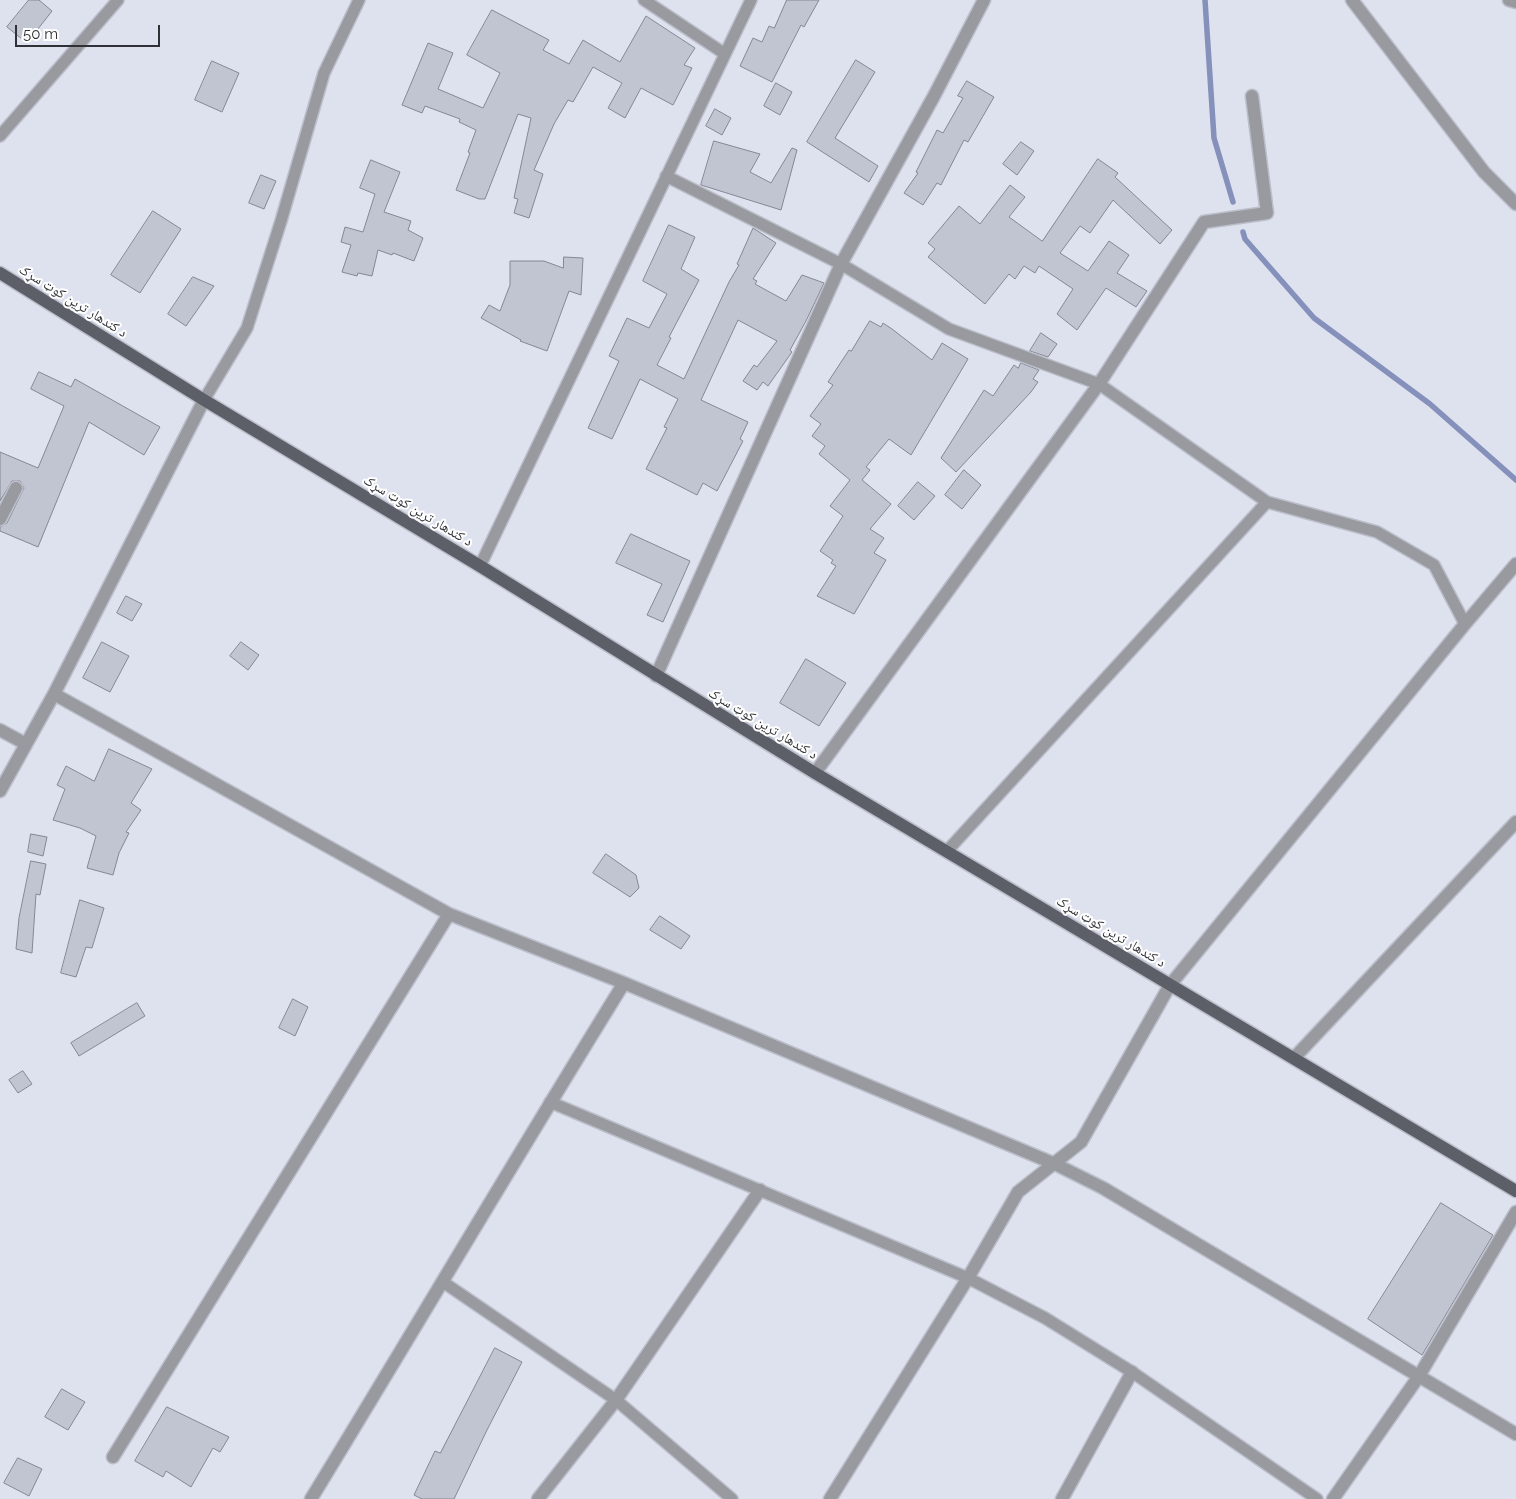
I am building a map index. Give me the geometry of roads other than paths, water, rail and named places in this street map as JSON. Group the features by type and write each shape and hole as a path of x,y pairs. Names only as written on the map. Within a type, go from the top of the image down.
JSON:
{"main road":[{"name":"د کندهار ترين کوټ سړک","path":"0,273 204,400 480,566 814,773 1516,1191"}],"street":[{"path":"656,676 841,264 934,96 984,0"},
{"path":"1352,0 1484,172 1516,204"},
{"path":"1509,0 1516,2"},
{"path":"814,773 1099,384 1204,222 1267,213 1252,96"},
{"path":"0,791 54,694 204,400"},
{"path":"0,519 16,488"},
{"path":"830,1499 968,1278 1018,1192 1081,1142 1170,985 1516,564"},
{"path":"54,694 449,914 624,983 1055,1164 1103,1188 1516,1434"},
{"path":"0,730 26,744"},
{"path":"1294,1058 1516,822"},
{"path":"113,1457 449,914"},
{"path":"311,1499 444,1282 550,1102 624,983"},
{"path":"538,1499 616,1400 760,1190"},
{"path":"1333,1499 1419,1376 1516,1212"},
{"path":"1062,1499 1132,1372"}],"lane":[{"path":"0,136 118,0"},
{"path":"204,400 247,328 281,221 324,73 359,0"},
{"path":"644,0 725,54"},
{"path":"480,566 751,0"},
{"path":"666,176 841,264 949,330 1099,384 1267,502 1377,532 1434,565 1465,624"},
{"path":"947,851 1267,502"},
{"path":"550,1102 968,1278 1045,1318 1132,1372 1318,1499"},
{"path":"444,1282 616,1400 732,1499"}],"waterway":[{"path":"1205,0 1214,138 1233,202"},
{"path":"1243,232 1245,239 1314,318 1430,404 1516,480"}]}
